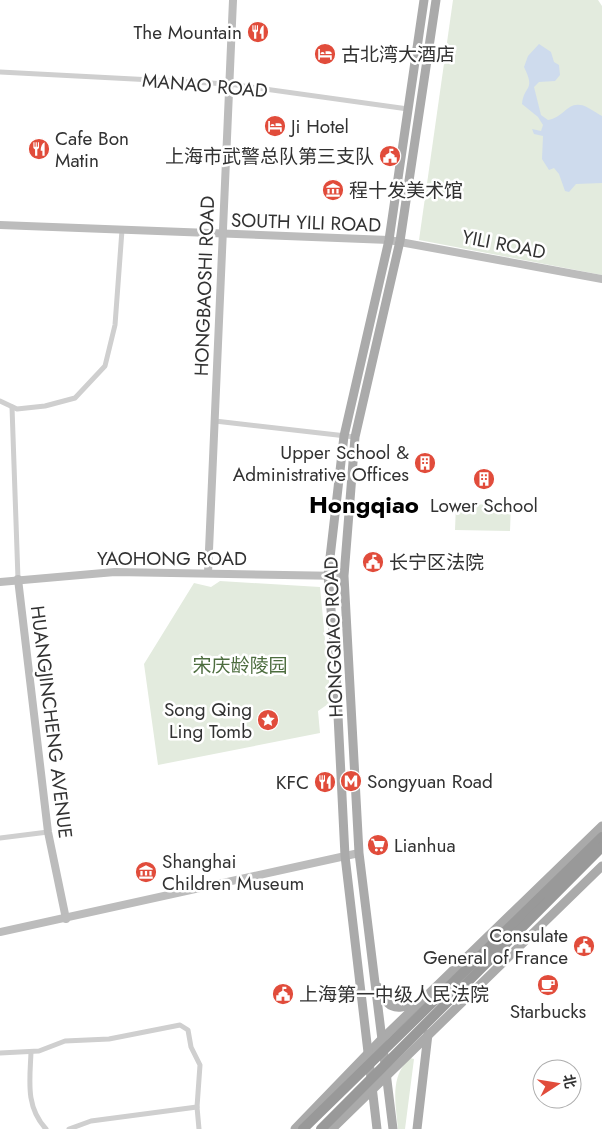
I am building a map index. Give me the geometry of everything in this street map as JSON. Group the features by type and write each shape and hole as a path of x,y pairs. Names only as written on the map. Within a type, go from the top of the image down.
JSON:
{"highway":[{"path":"303,1129 602,837"},
{"path":"321,1129 602,847"}],"main road":[{"name":"HONGQIAO ROAD","path":"377,1129 345,856 335,655 328,575 344,436 389,240 424,0"},
{"name":"HONGQIAO ROAD","path":"393,1129 388,1075 359,853 344,576 355,437 400,241 436,0"},
{"path":"295,1129 382,1039 602,826"},
{"path":"332,1129 602,866"},
{"path":"375,982 387,1004 392,1007 402,1008 419,1003"},
{"path":"416,1129 428,1034"},
{"path":"357,1106 368,1104 374,1108"}],"street":[{"name":"HONGBAOSHI ROAD","path":"208,573 233,0"},
{"name":"MANAO ROAD","path":"0,72 229,84 408,110"},
{"name":"SOUTH YILI ROAD","path":"0,225 400,241"},
{"path":"0,401 12,407 45,406 76,398 105,366 115,325 122,230"},
{"name":"YILI ROAD","path":"400,241 602,280"},
{"name":"HUANGJINCHENG AVENUE","path":"12,407 18,579 48,832 66,918"},
{"path":"214,420 355,437"},
{"name":"YAOHONG ROAD","path":"0,582 116,572 344,576"},
{"path":"0,838 48,832"},
{"path":"0,932 359,853"},
{"path":"0,1053 39,1051 65,1041 109,1039 180,1025 188,1030 191,1047 200,1065 197,1107 200,1129"},
{"path":"31,1052 29,1094 31,1106 46,1129"},
{"path":"69,1129 91,1121 197,1107"}],"green space":[{"path":"453,0 598,0 602,6 602,275 419,240"},
{"path":"456,504 511,505 510,531 455,530"},
{"name":"宋庆龄陵园","path":"220,581 320,587 331,702 318,711 320,733 158,765 144,664 194,583 211,587"},
{"path":"410,1058 414,1059 405,1129 398,1129 395,1101 396,1082 403,1065"}],"water":[{"path":"539,44 551,52 554,62 559,65 560,75 555,81 539,82 534,87 541,115 548,120 553,119 572,106 582,105 602,116 602,183 576,184 569,192 565,191 559,174 554,168 549,170 542,159 543,136 534,134 532,129 541,131 543,125 538,117 522,104 529,84 524,67 528,56"}],"place":[{"name":"The Mountain","path":"258,32"},
{"name":"古北湾大酒店","path":"325,54"},
{"name":"Ji Hotel","path":"275,126"},
{"name":"Cafe Bon Matin","path":"39,149"},
{"name":"上海市武警总队第三支队","path":"390,156"},
{"name":"程十发美术馆","path":"333,190"},
{"name":"Upper School & Administrative Offices","path":"425,463"},
{"name":"Lower School","path":"484,479"},
{"name":"长宁区法院","path":"373,562"},
{"name":"Song Qing Ling Tomb","path":"268,720"},
{"name":"Songyuan Road","path":"351,781"},
{"name":"KFC","path":"325,782"},
{"name":"Lianhua","path":"378,845"},
{"name":"Shanghai Children Museum","path":"146,872"},
{"name":"Consulate General of France","path":"584,946"},
{"name":"Starbucks","path":"548,985"},
{"name":"上海第一中级人民法院","path":"283,994"}],"district":[{"name":"Hongqiao","path":"364,505"}]}
